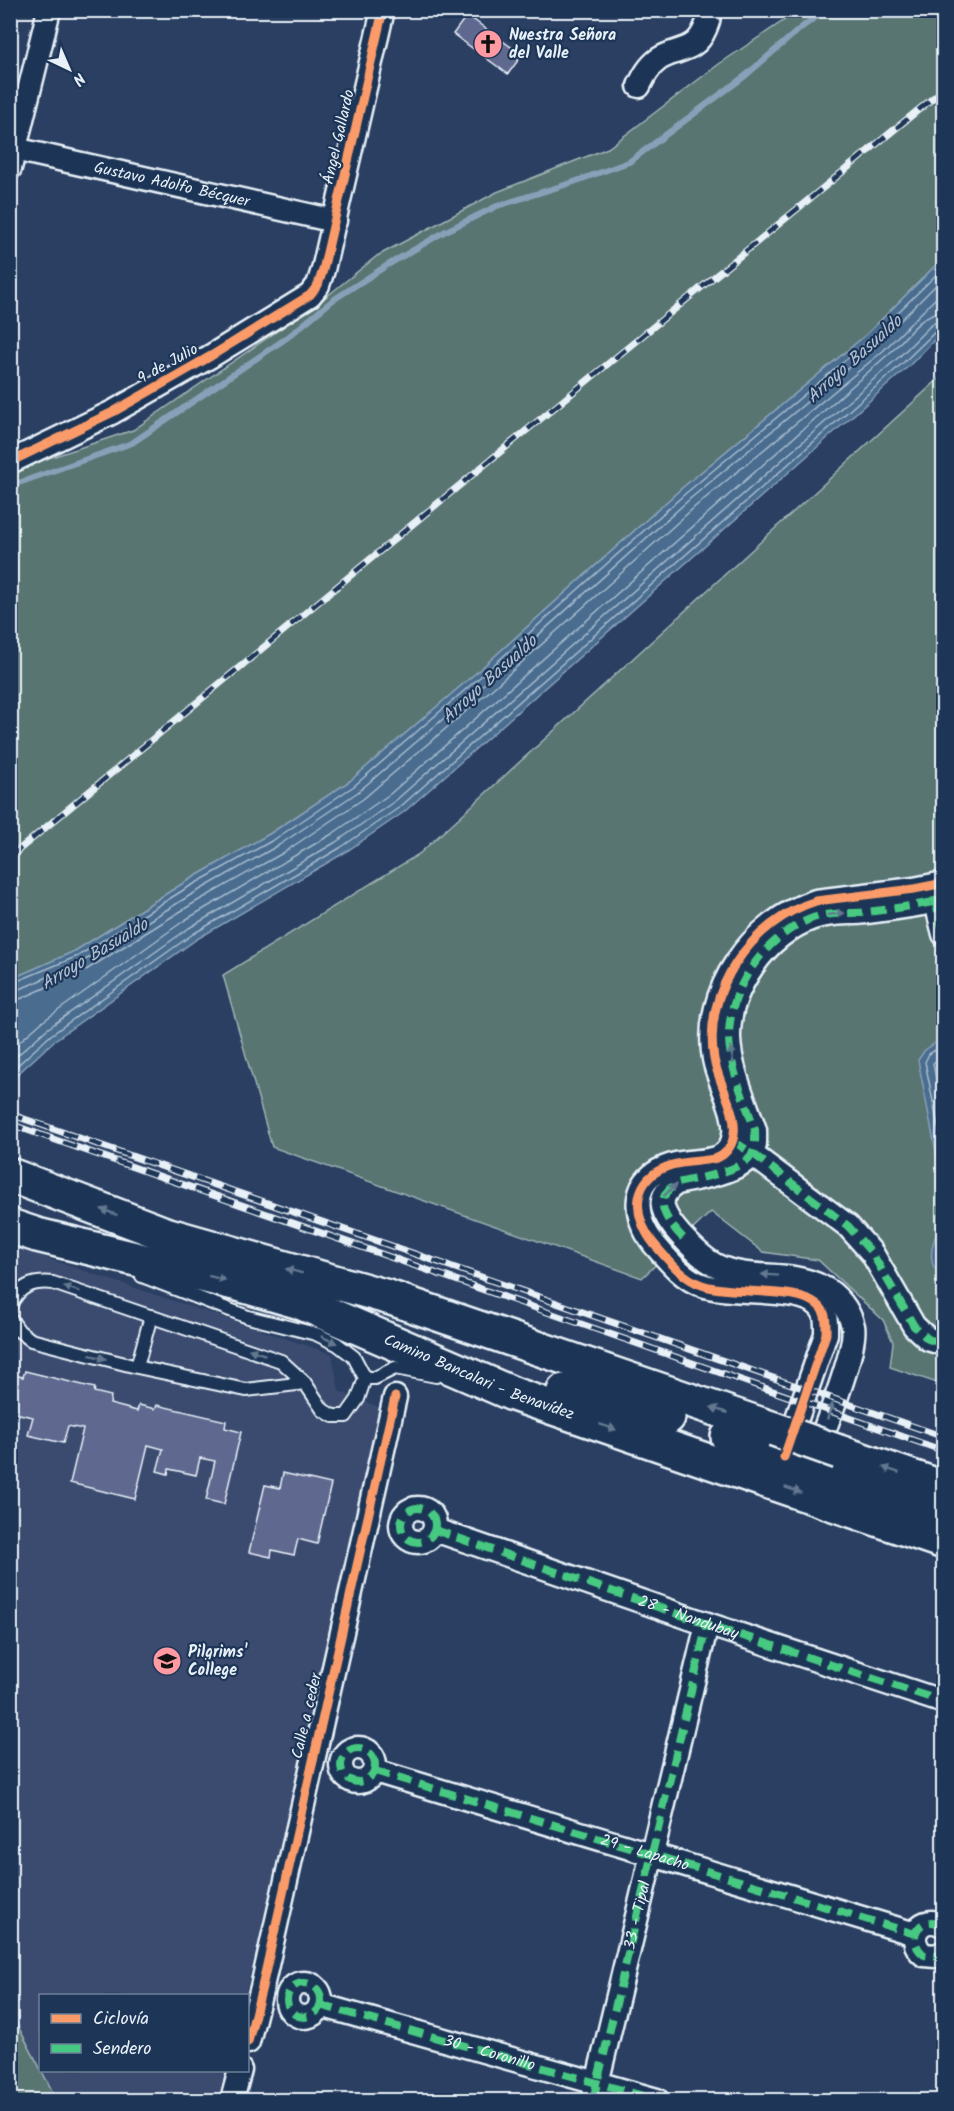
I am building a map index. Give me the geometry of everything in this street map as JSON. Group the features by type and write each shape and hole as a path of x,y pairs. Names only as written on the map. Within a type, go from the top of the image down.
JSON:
{"main road":[{"path":"10,1175 165,1234 333,1281 481,1327 802,1451 944,1514"},
{"name":"Camino Bancalari - Benavídez","path":"24,1231 238,1284 300,1302 513,1394 944,1542"},
{"path":"333,1281 506,1357 615,1393 668,1417"},
{"path":"300,1302 322,1302 349,1307 561,1390 944,1488"}],"street":[{"path":"12,155 49,10"},
{"name":"Ángel Gallardo","path":"323,270 383,10"},
{"path":"639,86 645,74 659,59 691,46 698,40 707,24 709,10"},
{"name":"Gustavo Adolfo Bécquer","path":"12,155 335,221"},
{"name":"9 de Julio","path":"10,462 113,412 221,351 310,295 318,285 323,270"},
{"path":"802,1451 826,1334 824,1312 807,1298 789,1294 715,1289 695,1282 677,1268 645,1231 638,1214 640,1191 644,1183 658,1170 694,1160 716,1158 728,1150 743,1147 755,1140 755,1130 732,1062 729,1039 730,1021 742,984 752,967 779,938 813,918 832,914 866,912 938,892 944,934"},
{"path":"743,1147 743,1163 730,1169 677,1183 669,1188 663,1197 662,1207 667,1218 695,1250 717,1266 733,1271 796,1277 809,1281 835,1296 850,1318 854,1336 853,1346 802,1451"},
{"path":"743,1147 848,1226 872,1253 914,1326 928,1339 944,1344"},
{"path":"677,1268 695,1250"},
{"name":"Calle a ceder","path":"249,2038 395,1397"},
{"name":"28 - Ñandubay","path":"435,1530 706,1624 944,1702"},
{"name":"33 - Tipal","path":"596,2092 706,1624"},
{"name":"29 - Lapacho","path":"375,1771 915,1934"},
{"path":"944,1926 937,1922 926,1922 915,1934 916,1946 924,1955 936,1956 944,1952"},
{"name":"30 - Coronillo","path":"320,2005 596,2092 657,2100"},
{"path":"232,2100 239,2072"}],"lane":[{"path":"10,1306 15,1295 27,1284 53,1283 281,1360 305,1383 323,1410 338,1418 346,1416 358,1399 365,1378 354,1358 346,1350 316,1334 248,1317 24,1231"},
{"path":"137,1367 151,1316"},
{"path":"10,1318 19,1331 31,1340 137,1367 246,1390 305,1383"},
{"path":"365,1378 375,1378 395,1368 513,1394"}],"shaded area":[{"name":"Pilgrims' College","path":"10,1246 332,1354 339,1391 381,1408 375,1446 245,1994 39,1994 39,2068 10,2013"},
{"path":"42,2072 226,2072 219,2100 57,2100"}],"green space":[{"path":"798,11 943,11 943,258 867,334 682,488 476,673 350,781 271,833 182,884 75,951 11,979 10,471 133,430 321,301 377,256 497,192 608,148 719,64"},
{"path":"943,375 943,1385 890,1367 893,1342 883,1320 818,1260 763,1252 711,1212 642,1278 272,1147 223,975 419,854"},
{"path":"11,2013 39,2066 39,2072 42,2072 57,2100 11,2100"}],"water":[{"name":"Arroyo Basualdo","path":"943,258 943,331 909,366 404,812 344,853 197,939 55,1040 11,1080 11,979 75,951 182,884 271,833 350,781 476,673 682,488 867,334"},
{"path":"943,1038 943,1170 937,1157 918,1060 925,1050"},
{"path":"943,1220 943,1272 934,1268 931,1256 933,1243"}],"building":[{"name":"Nuestra Señora del Valle","path":"467,15 522,55 508,74 453,34"},
{"path":"25,1371 95,1388 94,1392 111,1396 110,1404 137,1411 139,1405 155,1409 157,1405 226,1421 225,1428 241,1432 224,1504 206,1500 215,1461 200,1458 196,1475 169,1469 168,1474 157,1471 163,1449 148,1445 135,1499 70,1483 83,1429 68,1426 63,1443 28,1435 33,1417 15,1413 10,1434 10,1374 23,1377"},
{"path":"283,1473 331,1484 317,1544 298,1539 294,1555 272,1550 271,1557 249,1552 265,1485 280,1488"}],"waterway":[{"path":"10,486 132,443 288,337 333,300 444,232 497,206 629,162 745,76 802,27 826,10"}],"railway":[{"path":"10,857 944,89"},
{"path":"10,1114 944,1437"},
{"path":"10,1124 944,1451"}],"marked path":[{"path":"934,897 944,934"},
{"path":"683,1238 667,1218 664,1211 664,1196 677,1183 718,1174 738,1166 752,1154 754,1148 755,1130 735,1073 729,1038 730,1019 735,1001 753,966 780,937 813,918 886,910 944,900"},
{"path":"733,1141 848,1226 872,1253 914,1326 928,1339 944,1344"},
{"path":"418,1508 430,1513 435,1525 430,1537 418,1542 406,1537 401,1525 406,1513 418,1508"},
{"path":"435,1530 707,1624 944,1702"},
{"path":"593,2100 707,1624"},
{"path":"358,1748 370,1753 375,1765 370,1777 358,1782 346,1777 341,1765 346,1753 358,1748"},
{"path":"375,1771 915,1934"},
{"path":"944,1926 929,1922 922,1925 915,1935 918,1948 924,1955 936,1956 944,1952"},
{"path":"304,1983 316,1988 321,2000 316,2012 304,2017 292,2012 287,2000 292,1988 304,1983"},
{"path":"320,2005 657,2100"}],"cycle path":[{"path":"10,462 113,412 211,356 310,295 318,285 323,270 383,10"},
{"path":"784,1457 826,1334 826,1320 823,1311 812,1301 799,1296 715,1288 688,1278 670,1262 646,1233 641,1221 639,1198 649,1178 659,1171 672,1165 717,1158 724,1154 731,1145 734,1134 733,1116 716,1068 712,1034 716,1008 724,984 736,962 752,942 771,925 793,911 816,901 944,883"},
{"path":"249,2038 395,1397"}],"place":[{"name":"Nuestra Señora del Valle","path":"488,44"},
{"name":"Pilgrims' College","path":"167,1661"}]}
